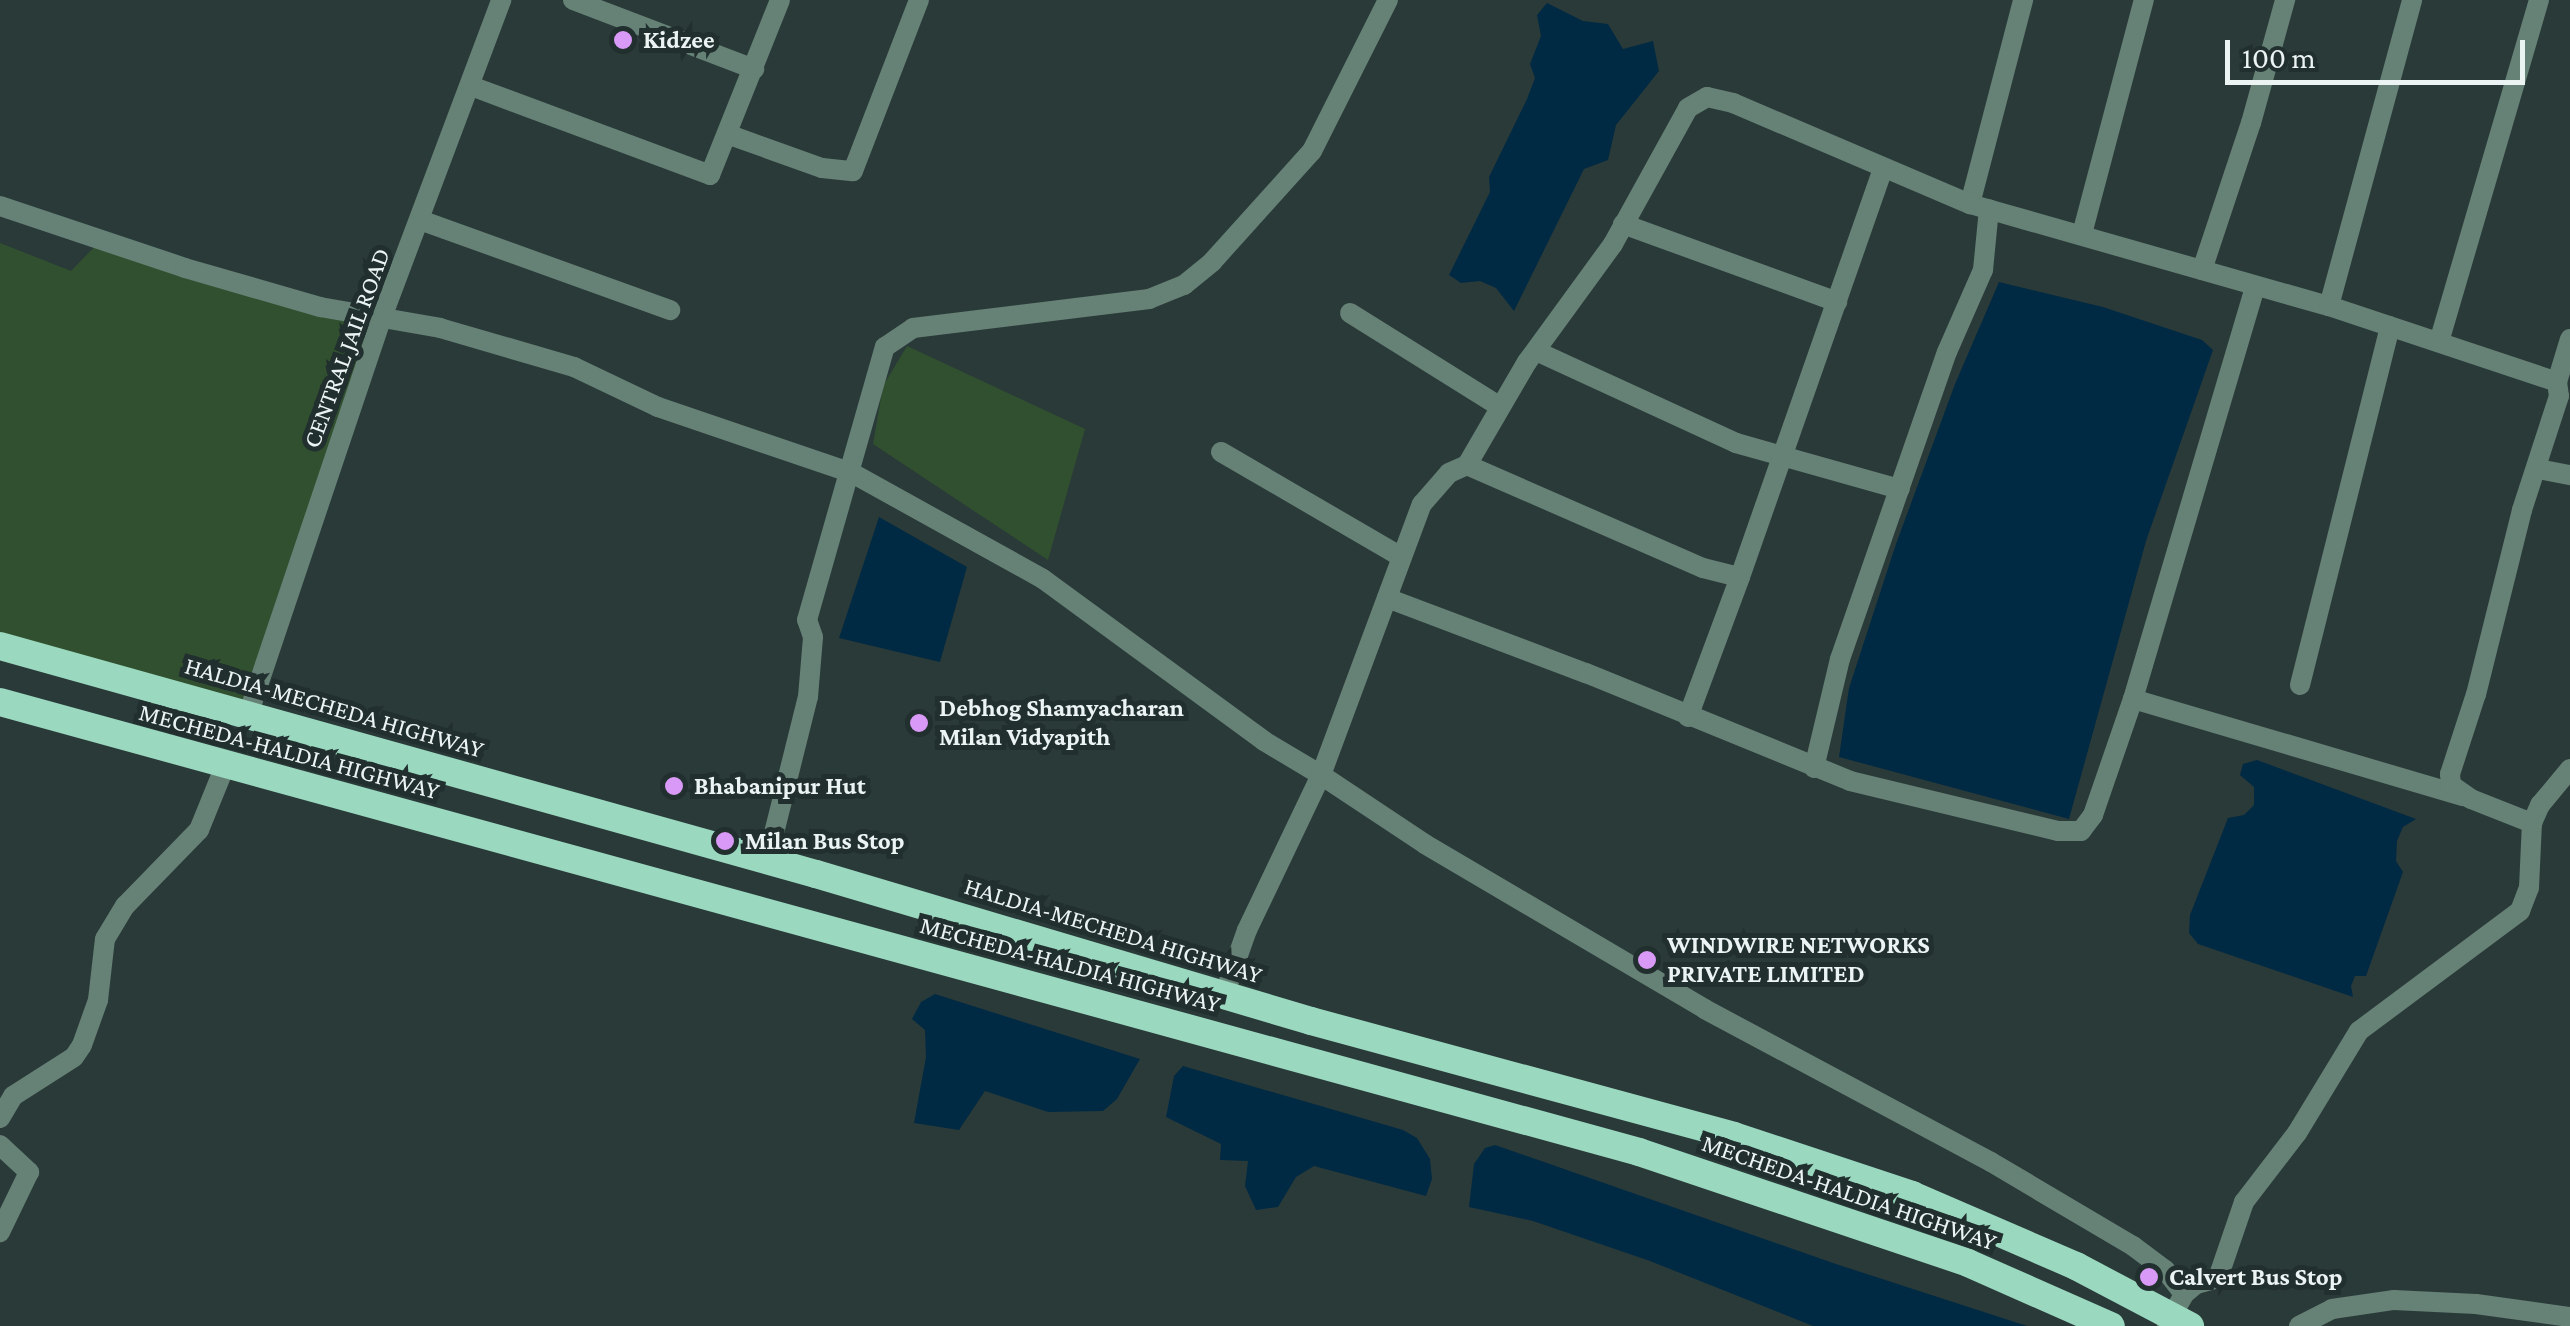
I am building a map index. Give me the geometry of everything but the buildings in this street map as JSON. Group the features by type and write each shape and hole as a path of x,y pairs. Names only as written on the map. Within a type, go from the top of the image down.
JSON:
{"highway":[{"name":"HALDIA-MECHEDA HIGHWAY","path":"0,646 767,860 1224,995 1734,1136 1912,1195 2076,1266 2178,1316"},
{"name":"MECHEDA-HALDIA HIGHWAY","path":"0,702 1639,1152 1968,1264 2110,1326"}],"street":[{"name":"CENTRAL JAIL ROAD","path":"248,716 381,320 501,0"},
{"path":"573,0 754,69"},
{"path":"471,86 710,175 780,0"},
{"path":"727,134 822,168 853,171 919,0"},
{"path":"767,860 808,697 814,637 807,620 885,347 913,328 1149,299 1184,285 1212,262 1312,151 1388,0"},
{"path":"1814,768 1833,679 1947,352 1982,270 1980,206 2023,0"},
{"path":"2082,234 2144,0"},
{"path":"2202,270 2252,123 2285,0"},
{"path":"2328,306 2412,0"},
{"path":"2439,342 2539,0"},
{"path":"1224,995 1247,930 1322,775 1422,504 1449,472 1467,465 1499,406 1623,224 1672,130 1688,108 1707,97 1733,103 1882,169 1980,206 2328,306 2558,382"},
{"path":"1688,717 1882,169"},
{"path":"0,206 185,268 320,307 440,328 574,368 658,407 852,473 1043,579 1264,742 1322,775 1425,844 1704,1009 2077,1210 2166,1270 2178,1316"},
{"path":"420,220 670,310"},
{"path":"1623,224 1836,302"},
{"path":"1387,598 1586,673 1814,768 1962,810 2058,831 2081,832 2108,778 2255,286"},
{"path":"1350,312 1499,406"},
{"path":"2300,685 2390,326"},
{"path":"2471,799 2451,786 2450,774 2476,694 2522,510 2559,396 2558,382 2570,339"},
{"path":"1536,351 1779,458 1900,490"},
{"path":"1221,452 1400,556"},
{"path":"1467,465 1703,568 1740,577"},
{"path":"2538,469 2570,476"},
{"path":"2133,699 2220,721 2471,799 2532,823"},
{"path":"0,1118 13,1096 74,1057 82,1045 94,1015 102,952 112,925 198,830 225,766"},
{"path":"2178,1316 2196,1284 2218,1278 2244,1202 2296,1133 2359,1031 2379,1012 2500,930 2520,911 2529,888 2532,823 2555,784 2570,769"},
{"path":"0,1145 29,1172 0,1232"},
{"path":"2299,1326 2332,1309 2394,1300 2476,1304 2570,1316"}],"green space":[{"path":"101,240 381,320 248,715 0,646 0,243 71,271"},
{"path":"907,346 1085,429 1048,560 873,444 883,386"}],"water":[{"path":"1547,3 1583,21 1608,24 1623,49 1653,41 1659,71 1616,125 1608,160 1584,169 1514,311 1496,288 1480,281 1461,283 1449,275 1490,192 1489,177 1535,78 1530,64 1541,36 1537,15"},
{"path":"1999,282 2103,307 2202,340 2213,350 2146,541 2069,819 1839,757 1849,688 1896,544 1955,384"},
{"path":"879,517 967,567 940,662 839,638"},
{"path":"2257,760 2416,819 2403,827 2397,841 2396,861 2403,872 2366,976 2355,976 2351,986 2353,997 2198,944 2189,933 2190,915 2228,818 2244,815 2254,805 2254,787 2240,775 2243,764"},
{"path":"935,994 1140,1059 1117,1099 1103,1111 1048,1112 985,1091 959,1130 914,1123 926,1057 925,1030 912,1019 921,1002"},
{"path":"1183,1066 1403,1130 1417,1138 1430,1159 1432,1179 1426,1196 1314,1166 1296,1177 1278,1207 1256,1210 1245,1186 1248,1161 1220,1160 1221,1144 1166,1117 1174,1076"},
{"path":"1495,1145 2027,1326 1813,1326 1650,1261 1533,1221 1469,1207 1474,1164 1485,1148"}],"place":[{"name":"Kidzee","path":"623,40"},
{"name":"Debhog Shamyacharan Milan Vidyapith","path":"919,723"},
{"name":"Bhabanipur Hut","path":"674,786"},
{"name":"Milan Bus Stop","path":"725,841"},
{"name":"WINDWIRE NETWORKS PRIVATE LIMITED","path":"1647,960"},
{"name":"Calvert Bus Stop","path":"2149,1277"}]}
